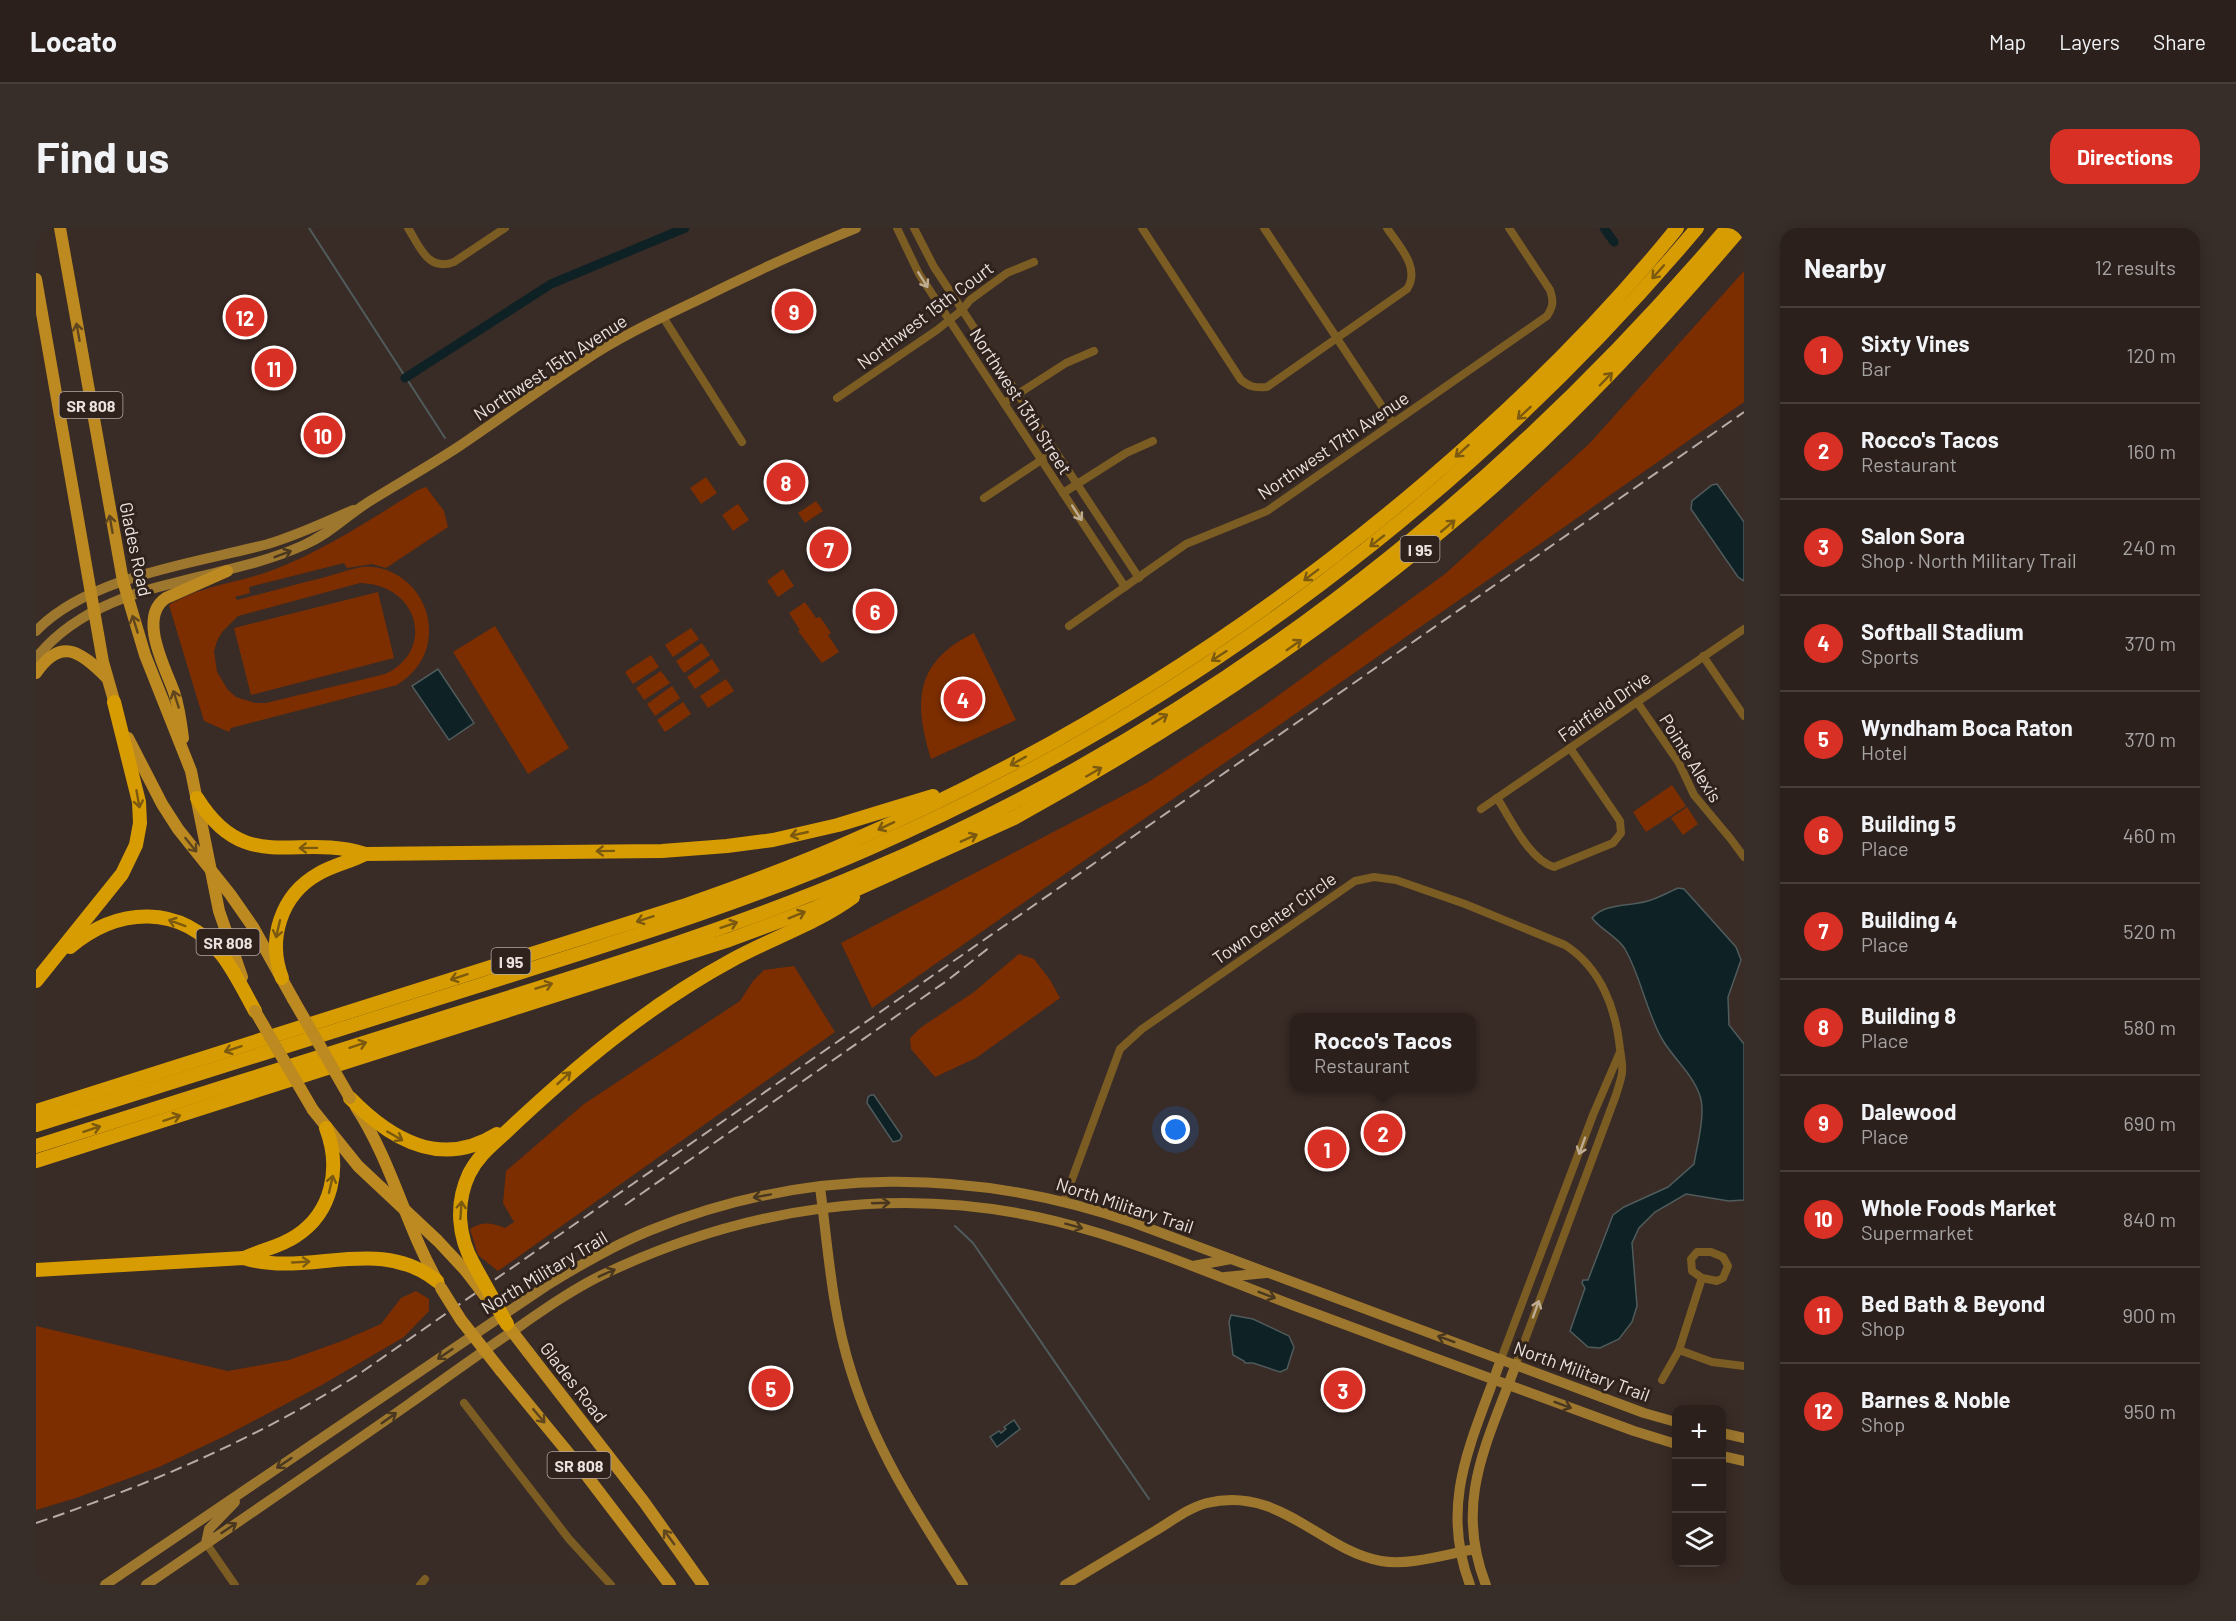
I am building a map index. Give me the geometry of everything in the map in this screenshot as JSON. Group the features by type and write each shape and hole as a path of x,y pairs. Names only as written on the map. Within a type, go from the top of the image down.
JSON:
{"highway":[{"name":"I 95","path":"36,1111 683,906 838,847 976,783 1061,738 1180,666 1277,599 1363,534 1452,460 1541,377 1629,284 1677,228"},
{"path":"36,1125 722,907 872,848 1025,773 1128,715 1234,646 1329,578 1396,526 1536,402 1622,312 1697,228"},
{"path":"36,1146 743,921 869,871 1022,797 1130,737 1211,687 1309,620 1409,543 1498,467 1574,395 1727,228"},
{"name":"I 95","path":"36,1161 707,947 815,908 1014,818 1138,747 1247,678 1366,592 1466,511 1575,410 1670,310 1741,228"},
{"path":"36,981 122,874 134,852 140,823 139,802 114,702"},
{"path":"197,798 207,814 233,837 250,844 273,849 345,848 365,854 662,851 773,840 838,825 976,783"},
{"path":"282,978 275,957 275,944 280,919 288,902 300,887 315,875 365,854"},
{"path":"507,1324 470,1268 460,1229 460,1203 464,1188 482,1154 594,1052 647,1012 731,960 831,912 877,879"},
{"path":"50,964 82,937 107,923 142,916 170,920 195,930 215,948 255,1011"},
{"path":"350,1098 394,1136 419,1146 436,1149 459,1148 478,1143 495,1135 520,1117"},
{"path":"36,1270 244,1258 295,1237 317,1216 329,1193 334,1167 332,1147 326,1128"},
{"path":"244,1258 263,1264 387,1258 419,1269 439,1284"}],"main road":[{"name":"Glades Road","path":"60,228 123,581 147,662 186,757 197,798 224,929 255,1011 313,1110 357,1166 470,1268"},
{"name":"Northwest 15th Avenue","path":"36,631 63,607 90,593 123,581 278,541 314,528 367,503 457,447 597,352 799,251 856,228"},
{"name":"Glades Road","path":"36,279 90,593 107,678 129,743 153,790 178,829 253,927 370,1129 439,1284 461,1320 584,1472 670,1585"},
{"name":"Northwest 15th Avenue","path":"36,658 64,629 94,610 127,597 281,555 336,528 367,503"},
{"path":"186,757 179,709 158,649 154,613 166,598 227,571"},
{"path":"36,674 51,656 67,651 83,656 107,678"},
{"name":"North Military Trail","path":"105,1585 546,1286 591,1259 650,1231 694,1214 751,1197 820,1187 895,1181 954,1183 1009,1189 1064,1201 1132,1222 1644,1413 1672,1421"},
{"path":"820,1187 837,1314 857,1390 888,1464 963,1585"},
{"name":"North Military Trail","path":"146,1585 556,1301 597,1278 656,1251 700,1236 756,1219 823,1207 914,1202 1009,1211 1087,1230 1193,1267 1634,1431 1672,1442"},
{"path":"1193,1267 1231,1258"},
{"path":"1220,1277 1270,1273"},
{"name":"Glades Road","path":"507,1324 633,1487 703,1585"},
{"path":"1470,1585 1460,1551 1457,1506 1460,1477 1501,1359"},
{"path":"1486,1585 1475,1549 1472,1513 1473,1487 1479,1464 1516,1364"},
{"path":"1726,1434 1744,1438"},
{"path":"1726,1457 1744,1461"},
{"path":"206,1543 207,1533 212,1525 252,1484"},
{"path":"1065,1585 1176,1518 1205,1504 1238,1502 1274,1509 1358,1553 1379,1561 1402,1562 1475,1549"}],"street":[{"path":"408,228 427,258 435,264 445,266 505,228"},
{"name":"Northwest 13th Street","path":"897,228 919,274 1125,587"},
{"name":"Northwest 13th Street","path":"914,228 928,259 1139,578"},
{"path":"1142,228 1241,380 1248,386 1257,388 1267,387 1407,289 1412,281 1413,272 1410,263 1387,228"},
{"path":"1264,228 1393,423"},
{"name":"Northwest 17th Avenue","path":"1069,626 1186,544 1267,511 1546,316 1552,308 1553,299 1550,290 1509,228"},
{"name":"Northwest 15th Court","path":"837,398 949,320 970,300 1007,273 1034,262"},
{"path":"663,317 742,442"},
{"path":"1004,404 1066,363 1094,351"},
{"path":"1063,493 1125,453 1153,441"},
{"path":"984,498 1055,451"},
{"name":"Fairfield Drive","path":"1481,809 1744,629"},
{"path":"1703,656 1744,716"},
{"name":"Pointe Alexis","path":"1637,702 1679,763 1694,795 1744,857"},
{"path":"1497,798 1534,854 1548,865 1554,867 1613,843 1621,833 1620,821 1570,748"},
{"name":"Town Center Circle","path":"1064,1201 1120,1049 1142,1029 1349,884 1362,879 1382,877 1465,904 1577,952 1605,991 1616,1022 1620,1051 1622,1071 1616,1095 1516,1364"},
{"path":"1501,1359 1593,1115 1620,1051"},
{"path":"1697,1252 1711,1252 1724,1257 1728,1266 1724,1278 1717,1281 1702,1278 1692,1271 1691,1259 1697,1252"},
{"path":"1662,1380 1679,1350 1702,1278"},
{"path":"1679,1350 1712,1362 1744,1366"},
{"path":"464,1403 569,1539 611,1585"},
{"path":"206,1543 235,1585"}],"shaded area":[{"path":"1744,271 1744,402 872,1008 841,943 1147,783 1261,708 1445,574 1589,444"},
{"path":"706,477 717,493 701,504 690,488"},
{"path":"426,487 444,511 448,527 386,568 372,564 347,568 344,563 249,587 250,593 235,597 237,600 362,567 388,570 399,576 417,593 427,615 429,637 425,654 411,674 397,685 231,728 229,732 204,721 169,605 194,593 273,570 292,562 347,533","holes":["360,583 380,586 396,594 407,606 414,620 415,635 411,650 401,664 385,674 266,703 255,703 236,697 228,690 217,672 214,651 217,641 222,632 238,616"]},
{"path":"816,501 823,511 805,523 798,513"},
{"path":"738,504 749,520 733,531 722,515"},
{"path":"783,569 794,586 778,597 767,581"},
{"path":"378,592 394,658 251,695 234,628"},
{"path":"805,602 816,618 820,617 831,633 828,635 839,652 822,663 798,631 800,630 789,613"},
{"path":"495,626 569,748 528,774 453,652"},
{"path":"691,628 699,639 673,657 665,645"},
{"path":"974,633 1016,720 931,759 922,719 921,701 924,685 930,670 940,657 954,644"},
{"path":"702,643 710,655 684,673 676,661"},
{"path":"651,655 659,667 633,684 625,672"},
{"path":"712,659 720,671 695,689 687,677"},
{"path":"661,671 670,683 644,700 636,688"},
{"path":"726,679 734,691 708,708 700,696"},
{"path":"672,686 680,698 655,716 647,704"},
{"path":"683,702 691,714 665,732 657,720"},
{"path":"1672,785 1686,806 1646,832 1633,812"},
{"path":"1687,807 1698,824 1683,835 1671,818"},
{"path":"1019,954 1034,959 1060,998 976,1058 935,1077 911,1049 910,1038 920,1028 974,992"},
{"path":"794,966 835,1032 498,1271 478,1255 470,1229 487,1224 505,1228 514,1222 503,1203 506,1171 584,1104 740,1001 753,981 764,970"},
{"path":"416,1291 429,1299 429,1311 404,1337 320,1386 225,1436 159,1467 76,1498 36,1510 36,1326 228,1371 289,1360 342,1341 381,1324 401,1298"}],"water":[{"path":"1717,484 1744,522 1744,581 1738,577 1691,509 1692,501 1712,485"},
{"path":"438,669 474,723 449,740 412,686"},
{"path":"1678,888 1684,889 1736,947 1741,960 1728,997 1729,1025 1744,1044 1744,1200 1729,1201 1686,1194 1655,1212 1639,1228 1632,1243 1637,1306 1632,1322 1619,1339 1600,1348 1588,1347 1570,1331 1585,1288 1583,1280 1588,1280 1613,1215 1624,1207 1668,1187 1694,1164 1702,1111 1697,1088 1656,1028 1625,949 1592,918 1604,909 1644,902"},
{"path":"871,1095 874,1095 902,1136 900,1140 893,1142 867,1103"},
{"path":"1231,1315 1253,1319 1289,1336 1294,1347 1287,1369 1280,1372 1253,1363 1245,1363 1233,1355 1229,1322"},
{"path":"1014,1420 1020,1429 997,1447 990,1437 999,1431 1001,1433 1006,1429 1004,1427"}],"waterway":[{"path":"309,228 445,438"},
{"path":"405,378 551,284 685,228"},
{"path":"1604,228 1614,242"},
{"path":"955,1226 973,1243 1149,1499"}],"railway":[{"path":"36,1523 120,1493 202,1458 282,1419 359,1374 1744,412"},
{"path":"625,1205 948,980 990,947"}],"place":[{"name":"Dalewood","path":"794,311"},
{"name":"Barnes & Noble","path":"245,317"},
{"name":"Bed Bath & Beyond","path":"274,368"},
{"name":"Whole Foods Market","path":"323,435"},
{"name":"Building 8","path":"786,482"},
{"name":"Building 4","path":"829,549"},
{"name":"Building 5","path":"875,611"},
{"name":"Softball Stadium","path":"963,699"},
{"name":"Rocco's Tacos","path":"1383,1133"},
{"name":"Sixty Vines","path":"1327,1149"},
{"name":"Wyndham Boca Raton","path":"771,1388"},
{"name":"Salon Sora","path":"1343,1390"}]}
